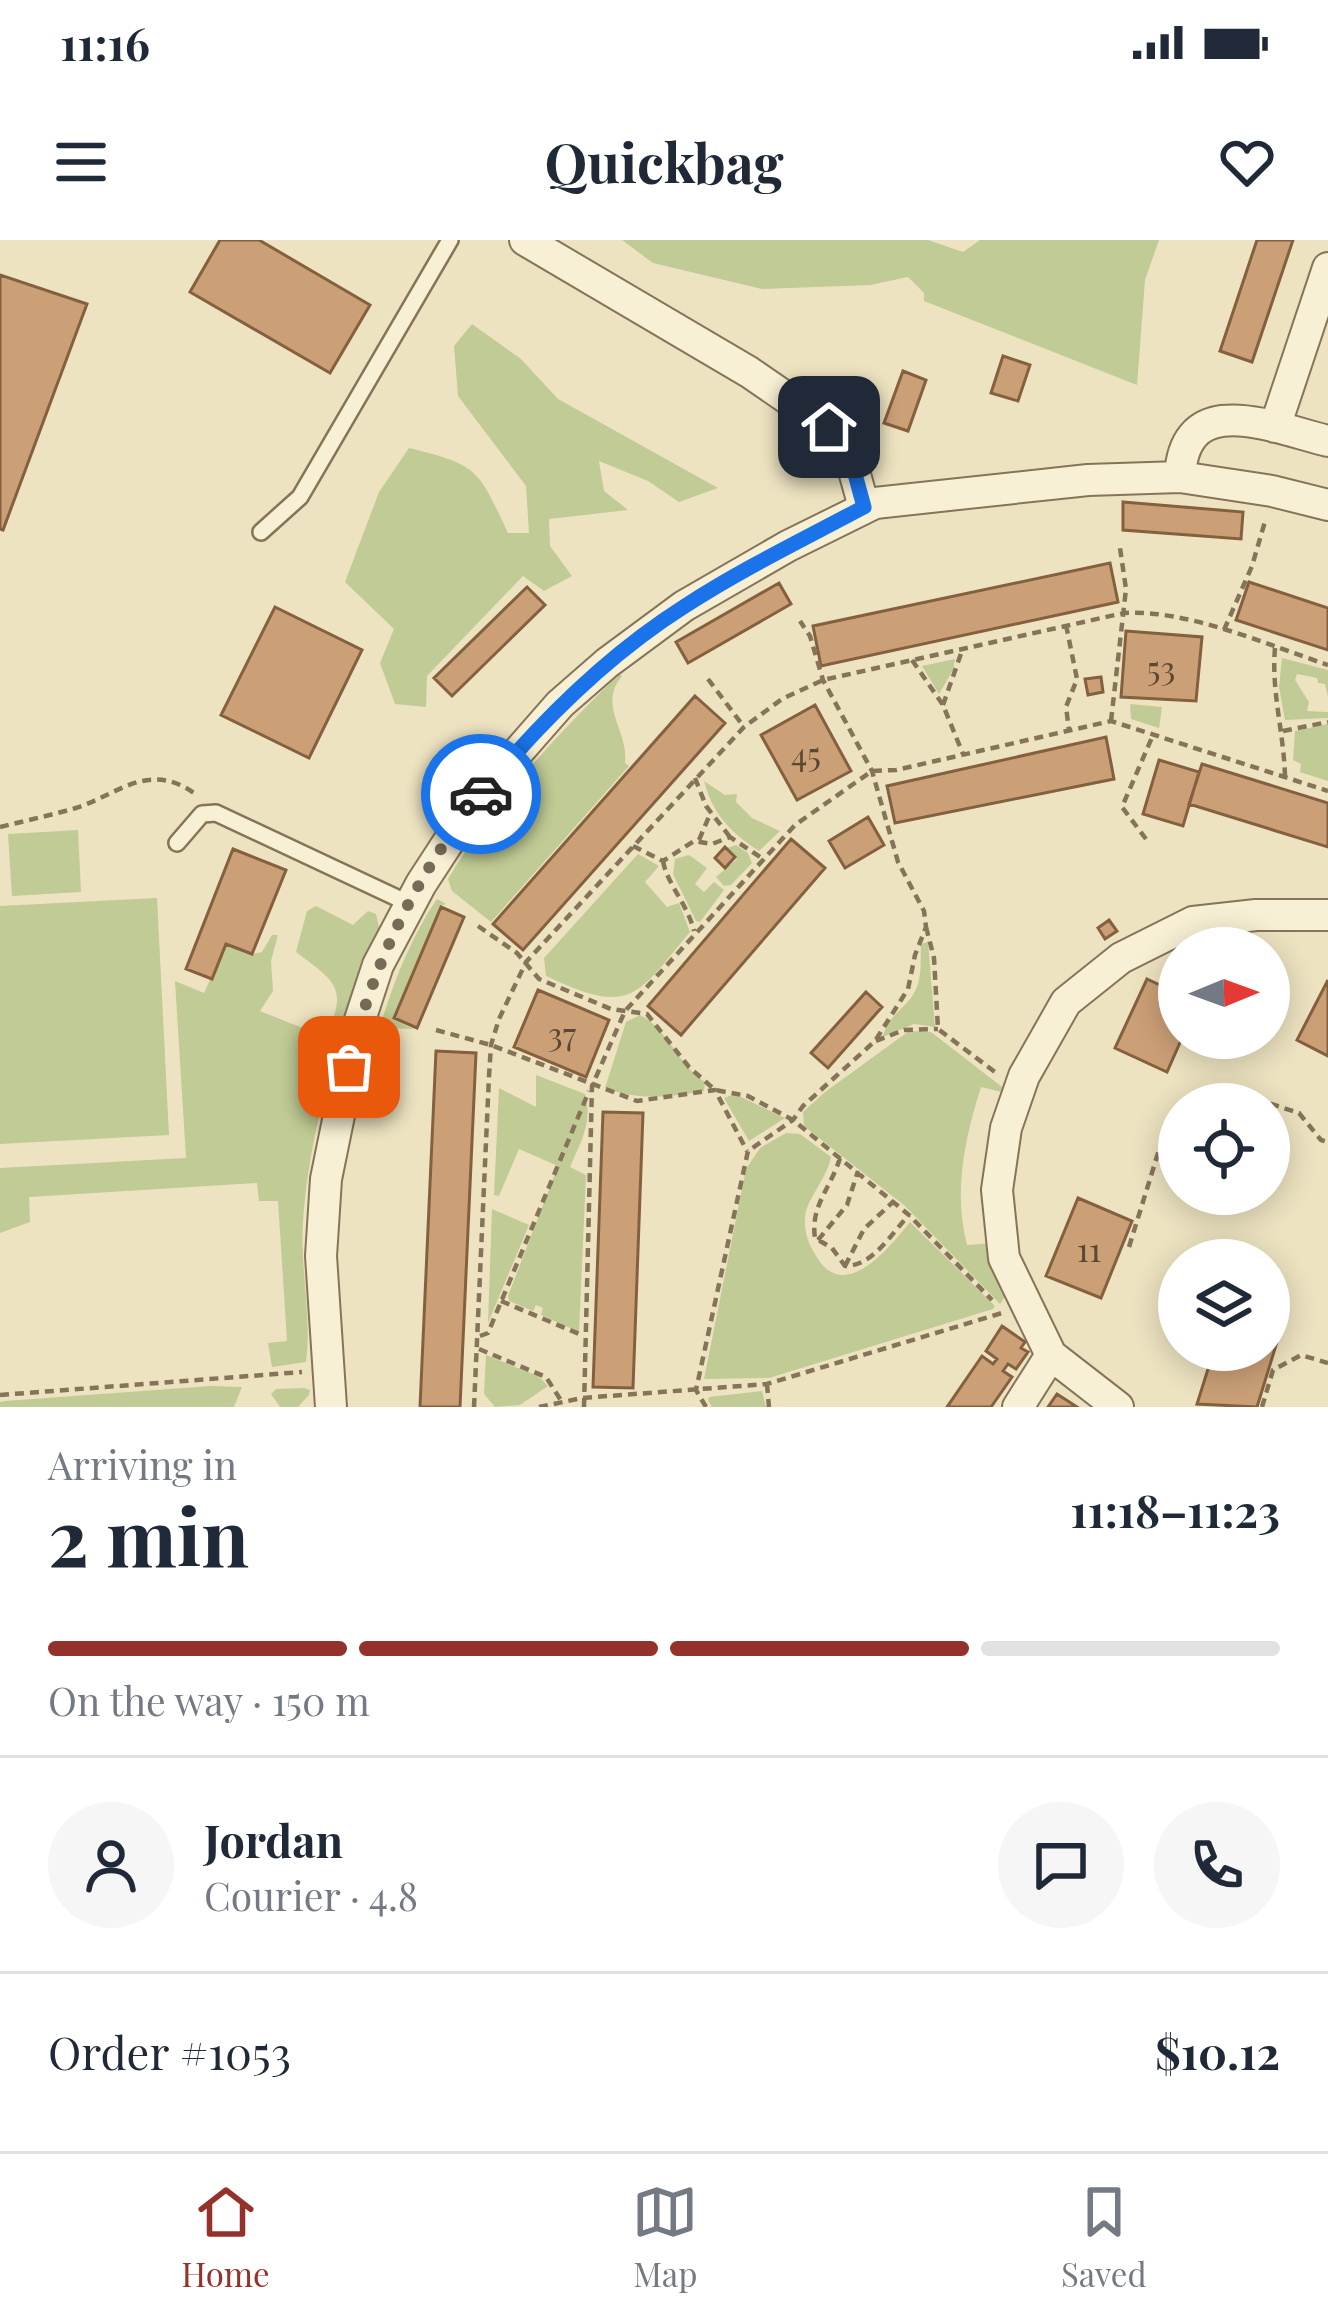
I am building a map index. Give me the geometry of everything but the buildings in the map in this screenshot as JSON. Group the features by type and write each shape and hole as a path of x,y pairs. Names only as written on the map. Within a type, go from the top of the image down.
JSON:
{"street":[{"path":"523,247 749,373 829,427 849,452 864,507"},
{"path":"1275,428 1328,268"},
{"path":"1180,477 1185,442 1205,422 1217,419 1328,441"},
{"path":"331,1407 321,1256 326,1179 356,1032 378,965 475,801 531,735 595,673 684,606 864,507 1088,480 1180,477 1272,491 1328,506"},
{"path":"1118,1407 1051,1355 1011,1302 997,1190 1006,1128 1018,1090 1066,1002 1121,958 1193,922 1256,915 1328,915"},
{"path":"1018,1407 1051,1355"}],"lane":[{"path":"261,532 300,497 450,240"},
{"path":"176,843 202,814 216,813 410,904"}],"path":[{"path":"1225,630 1252,566 1272,491"},
{"path":"1111,721 1126,589 1120,548"},
{"path":"474,1407 491,1045 526,962 744,727 782,699 823,680 1141,612 1225,630 1328,665"},
{"path":"800,621 810,636 823,680 872,771 898,862 924,911 934,958 938,1029"},
{"path":"1066,626 1077,679 1066,707 1069,731"},
{"path":"943,705 963,647"},
{"path":"1275,648 1272,682 1283,731 1285,777"},
{"path":"911,659 943,705 963,754"},
{"path":"708,679 744,727"},
{"path":"480,1336 488,1333 625,1011 795,825 872,771 896,770 1111,721 1328,791"},
{"path":"1283,731 1328,722"},
{"path":"1146,839 1122,807 1153,735"},
{"path":"695,778 730,837 763,859"},
{"path":"0,827 80,806 130,782 161,779 189,789 216,813"},
{"path":"698,842 711,812"},
{"path":"663,860 698,842 712,844 730,837"},
{"path":"633,847 663,860"},
{"path":"663,860 663,868 686,903 694,932"},
{"path":"478,926 526,962 539,979 611,1009 646,1014 689,1067 715,1090 748,1151 696,1390 706,1407"},
{"path":"748,1151 793,1120 875,1041 908,989 914,955 926,927"},
{"path":"875,1041 904,1030 938,1029 1018,1090"},
{"path":"436,1030 491,1045 637,1101 715,1090 748,1096 793,1120 1011,1302"},
{"path":"584,1407 592,1086"},
{"path":"1290,1111 1328,1142"},
{"path":"1129,1246 1158,1153"},
{"path":"840,1158 812,1213 815,1238 845,1266 854,1267 873,1255 909,1215"},
{"path":"818,1240 847,1205 857,1171"},
{"path":"845,1266 864,1228 894,1201"},
{"path":"501,1301 584,1336"},
{"path":"539,1407 581,1398 767,1384 1011,1302"},
{"path":"478,1349 545,1377 562,1402"},
{"path":"1262,1407 1273,1370 1300,1354 1328,1363"},
{"path":"0,1395 325,1370"},
{"path":"767,1384 770,1407"}],"green space":[{"path":"622,240 928,240 963,252 980,240 1159,240 1145,280 1137,385 924,301 924,293 908,277 870,285 762,289 653,263"},
{"path":"472,324 521,359 558,399 718,488 679,502 648,481 599,461 604,491 628,510 549,519 550,546 572,576 544,591 523,576 427,676 426,707 395,704 380,663 394,629 345,582 379,492 409,448 463,465 482,482 508,533 529,533 526,486 458,396 454,346"},
{"path":"1282,658 1328,670 1328,697 1325,684 1317,678 1297,674 1295,680 1309,702 1307,711 1328,712 1328,718 1285,720 1279,687"},
{"path":"955,659 953,670 939,694 922,666"},
{"path":"619,674 613,708 629,766 491,922 452,891 448,879 527,771"},
{"path":"1130,704 1162,707 1159,728 1131,719"},
{"path":"1328,724 1328,781 1300,772 1301,764 1293,760 1295,731"},
{"path":"704,781 725,795 737,794 736,802 752,818 780,831 759,851 724,821"},
{"path":"78,830 81,892 12,896 8,834"},
{"path":"736,845 748,853 752,863 731,885 724,886 716,877 737,859 727,848"},
{"path":"638,854 659,866 645,882 667,907 679,903 690,932 656,972 629,994 597,995 546,976 544,958"},
{"path":"689,855 707,868 695,884 704,892 714,882 724,890 700,922 673,874 675,859"},
{"path":"157,898 169,1135 0,1144 0,906"},
{"path":"437,899 446,904 440,906 392,1019 414,1029 387,1028 381,1023 398,975"},
{"path":"316,906 353,925 368,911 376,914 379,927 342,1035 313,1148 303,1223 306,1362 272,1367 268,1343 287,1341 278,1201 259,1201 257,1183 29,1197 30,1222 0,1233 0,1168 186,1158 175,981 204,993 226,944 253,954 262,952 272,935 278,935 271,961 273,991 260,1011 325,1037 336,1007 334,987 296,952 307,911"},
{"path":"928,942 935,1027 914,1024 883,1037 891,1019 916,989 921,944"},
{"path":"640,1015 705,1082 704,1091 654,1097 605,1088 626,1022"},
{"path":"909,1031 931,1032 1006,1090 981,1087 961,1185 967,1245 993,1243 1007,1294 1000,1304 905,1206 804,1126 803,1112 825,1092"},
{"path":"536,1075 585,1094 587,1104 585,1131 570,1167 586,1175 579,1332 541,1315 543,1308 536,1305 533,1311 509,1301 508,1296 558,1166 519,1149 499,1196 494,1195 499,1088 536,1107"},
{"path":"735,1094 785,1118 749,1141 724,1098"},
{"path":"786,1133 800,1134 831,1157 805,1218 808,1241 826,1269 839,1275 865,1267 910,1222 993,1309 769,1378 704,1379 746,1169 760,1148"},
{"path":"492,1209 529,1225 488,1323"},
{"path":"486,1355 538,1376 548,1386 520,1405 495,1407 484,1394"},
{"path":"242,1387 234,1407 0,1407 5,1401"},
{"path":"276,1389 310,1390 309,1395 298,1407 280,1407 271,1394"},
{"path":"762,1391 766,1407 712,1407 708,1400 709,1397"}],"way so far":[{"path":"349,1067 378,965 443,847 481,794"}],"route":[{"path":"481,794 560,704 628,647 684,606 864,507 849,452 829,427"}]}
